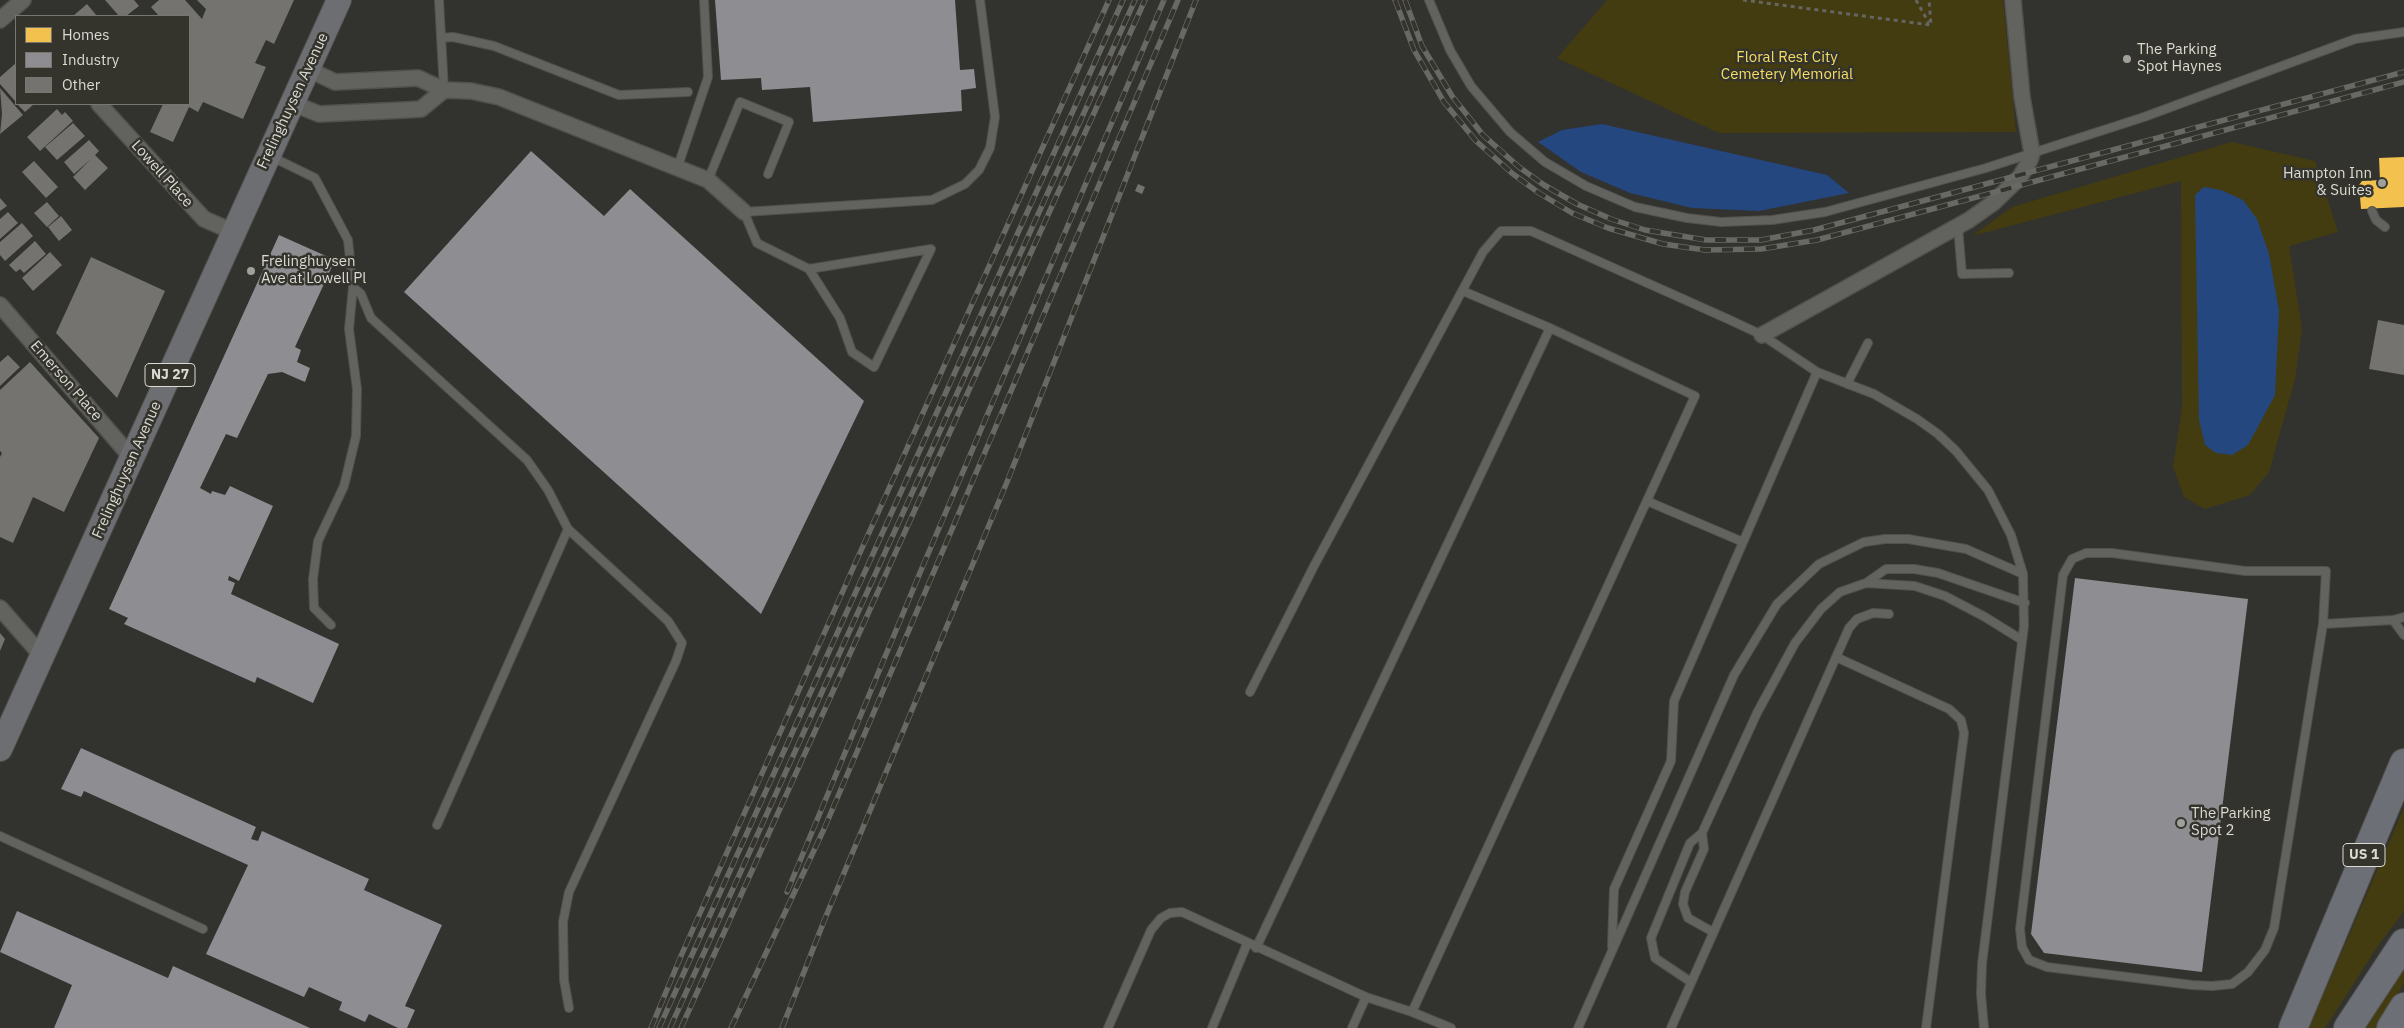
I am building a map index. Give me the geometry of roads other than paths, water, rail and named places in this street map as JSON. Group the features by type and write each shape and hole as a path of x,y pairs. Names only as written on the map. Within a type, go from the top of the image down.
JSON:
{"highway":[{"name":"US 1","path":"2293,1028 2404,763"},
{"path":"2348,1028 2404,943"},
{"path":"2285,1028 2320,960"},
{"path":"2391,1028 2404,1007"}],"main road":[{"name":"Frelinghuysen Avenue","path":"0,749 339,0"}],"street":[{"path":"1762,335 1958,227 1982,212 2020,177 2032,153 2012,0"},
{"path":"0,20 19,8"},
{"path":"308,69 335,82 418,78 444,90 472,91 499,97 708,180 744,212"},
{"path":"292,103 319,114 421,109 444,90"},
{"name":"Lowell Place","path":"100,105 204,220 234,232"},
{"name":"Emerson Place","path":"0,305 132,458"},
{"path":"0,608 43,657"}],"lane":[{"path":"439,0 444,90"},
{"path":"677,169 708,77 704,0"},
{"path":"809,269 931,249 874,367 852,352 840,318 809,269 757,243 744,212 932,200 965,184 979,170 990,148 995,117 994,94 980,0"},
{"path":"1429,0 1450,50 1467,80 1489,109 1522,143 1545,162 1571,178 1618,201 1652,211 1721,222 1790,218 1845,207 1986,168 2144,117 2355,39 2404,32"},
{"path":"441,38 452,37 494,46 619,95 688,92"},
{"path":"708,180 740,102 789,122 768,174"},
{"path":"268,155 315,178 348,240 353,287 350,329 357,389 356,436 344,486 318,541 313,578 314,608 331,625"},
{"path":"2372,211 2376,220 2384,227"},
{"path":"1958,227 1962,274 2009,273"},
{"path":"1250,692 1314,566 1484,252 1501,231 1531,231 1762,335 1817,372 1874,394 1917,418 1956,450 1988,490 2000,512 2023,574 2025,603 2022,640 1982,964 1981,994 1984,1028"},
{"path":"353,287 361,294 371,318 527,460 548,490 568,529 668,622 682,642 676,662 569,892 563,922 564,980 569,1008"},
{"path":"1412,1012 1695,396 1550,328 1463,291"},
{"path":"1256,948 1550,328"},
{"path":"1847,384 1868,343"},
{"path":"1612,951 1614,889 1671,761 1674,701 1817,372"},
{"path":"1647,502 1743,542"},
{"path":"437,825 568,529"},
{"path":"1578,1028 1734,674 1777,604 1819,564 1864,542 1908,539 1966,549 2023,574"},
{"path":"2086,553 2112,553 2245,571 2326,571 2323,624 2274,928 2265,950 2248,972 2232,984 2212,986 2047,967 2029,960 2022,947 2020,929 2063,575 2072,559 2086,553"},
{"path":"1691,982 1655,958 1651,938 1690,843 1702,833 1757,713 1795,643 1821,609 1840,592 1866,583 1886,569 1914,569 1938,573 2025,603"},
{"path":"1866,583 1915,586 1930,590 1985,617 2022,640"},
{"path":"1671,1028 1848,628 1857,619 1873,613 1889,614"},
{"path":"2323,624 2393,620 2404,617"},
{"path":"2393,620 2404,635"},
{"path":"1836,657 1949,709 1961,720 1964,733 1926,1028"},
{"path":"1702,833 1704,849 1685,892 1684,904 1688,918 1714,932"},
{"path":"0,836 203,929"},
{"path":"1108,1028 1151,930 1161,918 1170,913 1182,912 1247,944 1366,997 1412,1012 1451,1028"},
{"path":"1212,1028 1247,944"},
{"path":"1352,1028 1366,997"}],"water":[{"path":"1602,124 1827,175 1849,193 1759,211 1692,208 1630,193 1581,172 1538,142 1562,130"},
{"path":"2204,187 2221,190 2243,200 2257,219 2269,254 2279,311 2275,395 2248,445 2232,455 2216,453 2205,445 2199,419 2195,195"}],"railway":[{"path":"651,1028 854,566 1109,0"},
{"path":"659,1028 1123,0"},
{"path":"670,1028 1135,0"},
{"path":"681,1028 1145,0"},
{"path":"787,892 922,568 1164,0"},
{"path":"731,1028 824,829 1178,0"},
{"path":"782,1028 824,921 1007,482 1196,0"},
{"path":"1395,0 1414,50 1444,102 1476,141 1513,174 1539,193 1572,213 1608,228 1663,244 1705,250 1761,249 1817,240 2404,82"},
{"path":"1405,0 1422,46 1452,96 1483,135 1519,167 1544,185 1577,204 1611,219 1645,230 1706,240 1761,240 1814,230 2404,72"}],"place":[{"name":"The Parking Spot Haynes","path":"2127,59"},
{"name":"Hampton Inn & Suites","path":"2382,183"},
{"name":"Frelinghuysen Ave at Lowell Pl","path":"251,271"},
{"name":"The Parking Spot 2","path":"2181,823"}],"park label":[{"name":"Floral Rest City Cemetery Memorial","path":"1787,66"}]}
